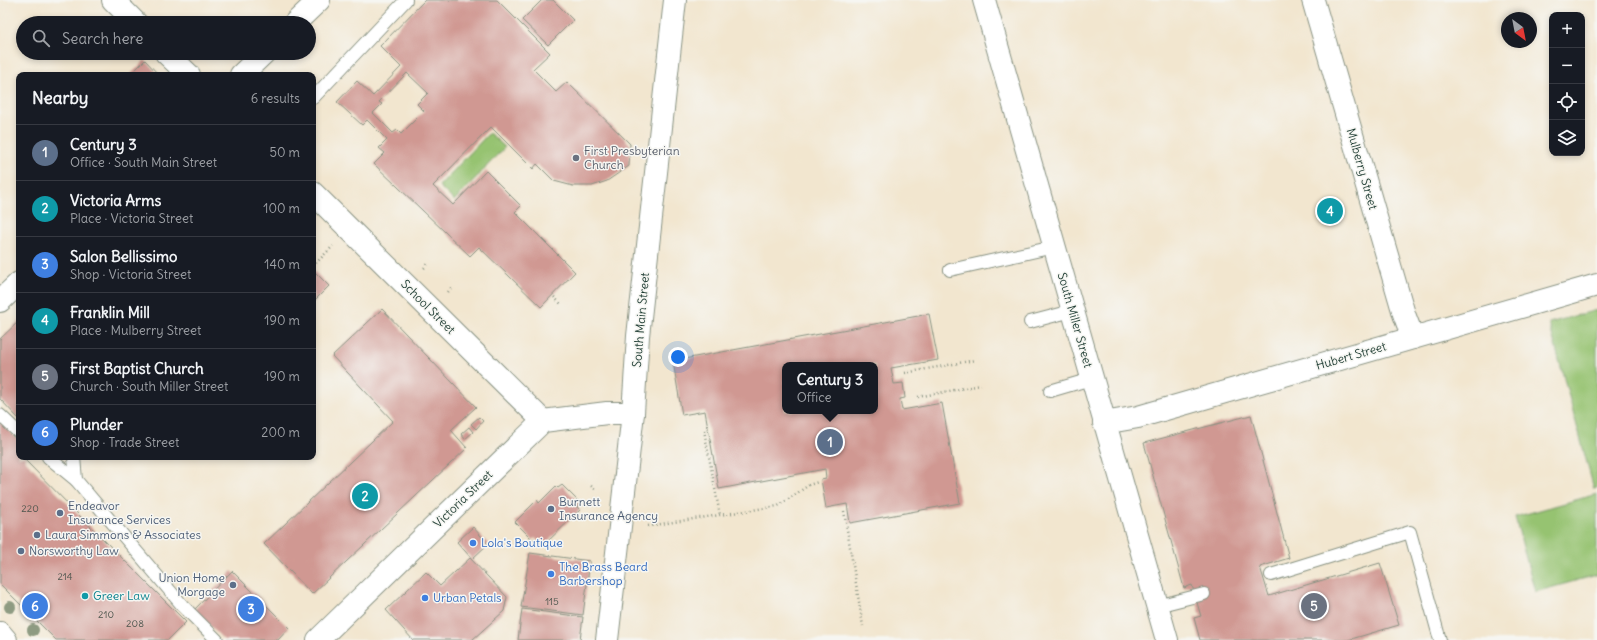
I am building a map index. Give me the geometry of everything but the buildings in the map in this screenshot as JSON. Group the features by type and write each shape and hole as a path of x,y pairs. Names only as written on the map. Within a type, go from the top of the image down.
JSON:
{"street":[{"path":"113,0 129,16"},
{"path":"302,16 319,0"},
{"name":"South Main Street","path":"607,640 634,413 638,336 675,0"},
{"name":"South Miller Street","path":"984,0 1091,379 1167,640"},
{"name":"Mulberry Street","path":"1313,0 1404,314 1413,338"},
{"path":"173,60 186,72"},
{"path":"244,72 257,60"},
{"name":"School Street","path":"316,201 543,421"},
{"name":"Hubert Street","path":"1104,423 1138,416 1597,285"},
{"path":"0,301 16,287"},
{"path":"543,421 607,413 634,413"},
{"name":"Victoria Street","path":"318,640 543,421"},
{"path":"0,633 6,640"}],"lane":[{"path":"316,95 406,0"},
{"path":"950,270 1054,247"},
{"path":"1030,322 1072,312"},
{"path":"1050,391 1091,379"},
{"path":"0,415 16,429"},
{"path":"52,460 76,480 182,605 217,640"},
{"path":"74,460 76,480"},
{"path":"1271,575 1410,532 1440,640"},
{"path":"1157,606 1204,594"}],"path":[{"path":"316,263 336,243"},
{"path":"424,268 428,264"},
{"path":"448,292 451,288"},
{"path":"554,297 561,304"},
{"path":"905,373 975,360"},
{"path":"918,396 981,385"},
{"path":"704,430 720,515"},
{"path":"648,526 778,506 809,485 818,482"},
{"path":"591,486 595,489"},
{"path":"844,511 863,626"}],"green space":[{"path":"489,133 505,147 454,201 439,186"},
{"path":"1597,310 1597,488 1594,489 1549,323"},
{"path":"1597,494 1597,575 1535,592 1515,517"}],"place":[{"name":"First Presbyterian Church","path":"576,158"},
{"name":"Franklin Mill","path":"1330,211"},
{"name":"Century 3","path":"830,442"},
{"name":"Victoria Arms","path":"365,496"},
{"name":"Burnett Insurance Agency","path":"551,509"},
{"name":"Endeavor Insurance Services","path":"60,513"},
{"name":"Laura Simmons & Associates","path":"37,535"},
{"name":"Lola's Boutique","path":"473,543"},
{"name":"Norsworthy Law","path":"21,551"},
{"name":"The Brass Beard Barbershop","path":"551,574"},
{"name":"Union Home Morgage","path":"233,585"},
{"name":"Greer Law","path":"85,596"},
{"name":"Urban Petals","path":"425,598"},
{"name":"Plunder","path":"35,606"},
{"name":"First Baptist Church","path":"1314,606"},
{"name":"Salon Bellissimo","path":"251,609"}]}
